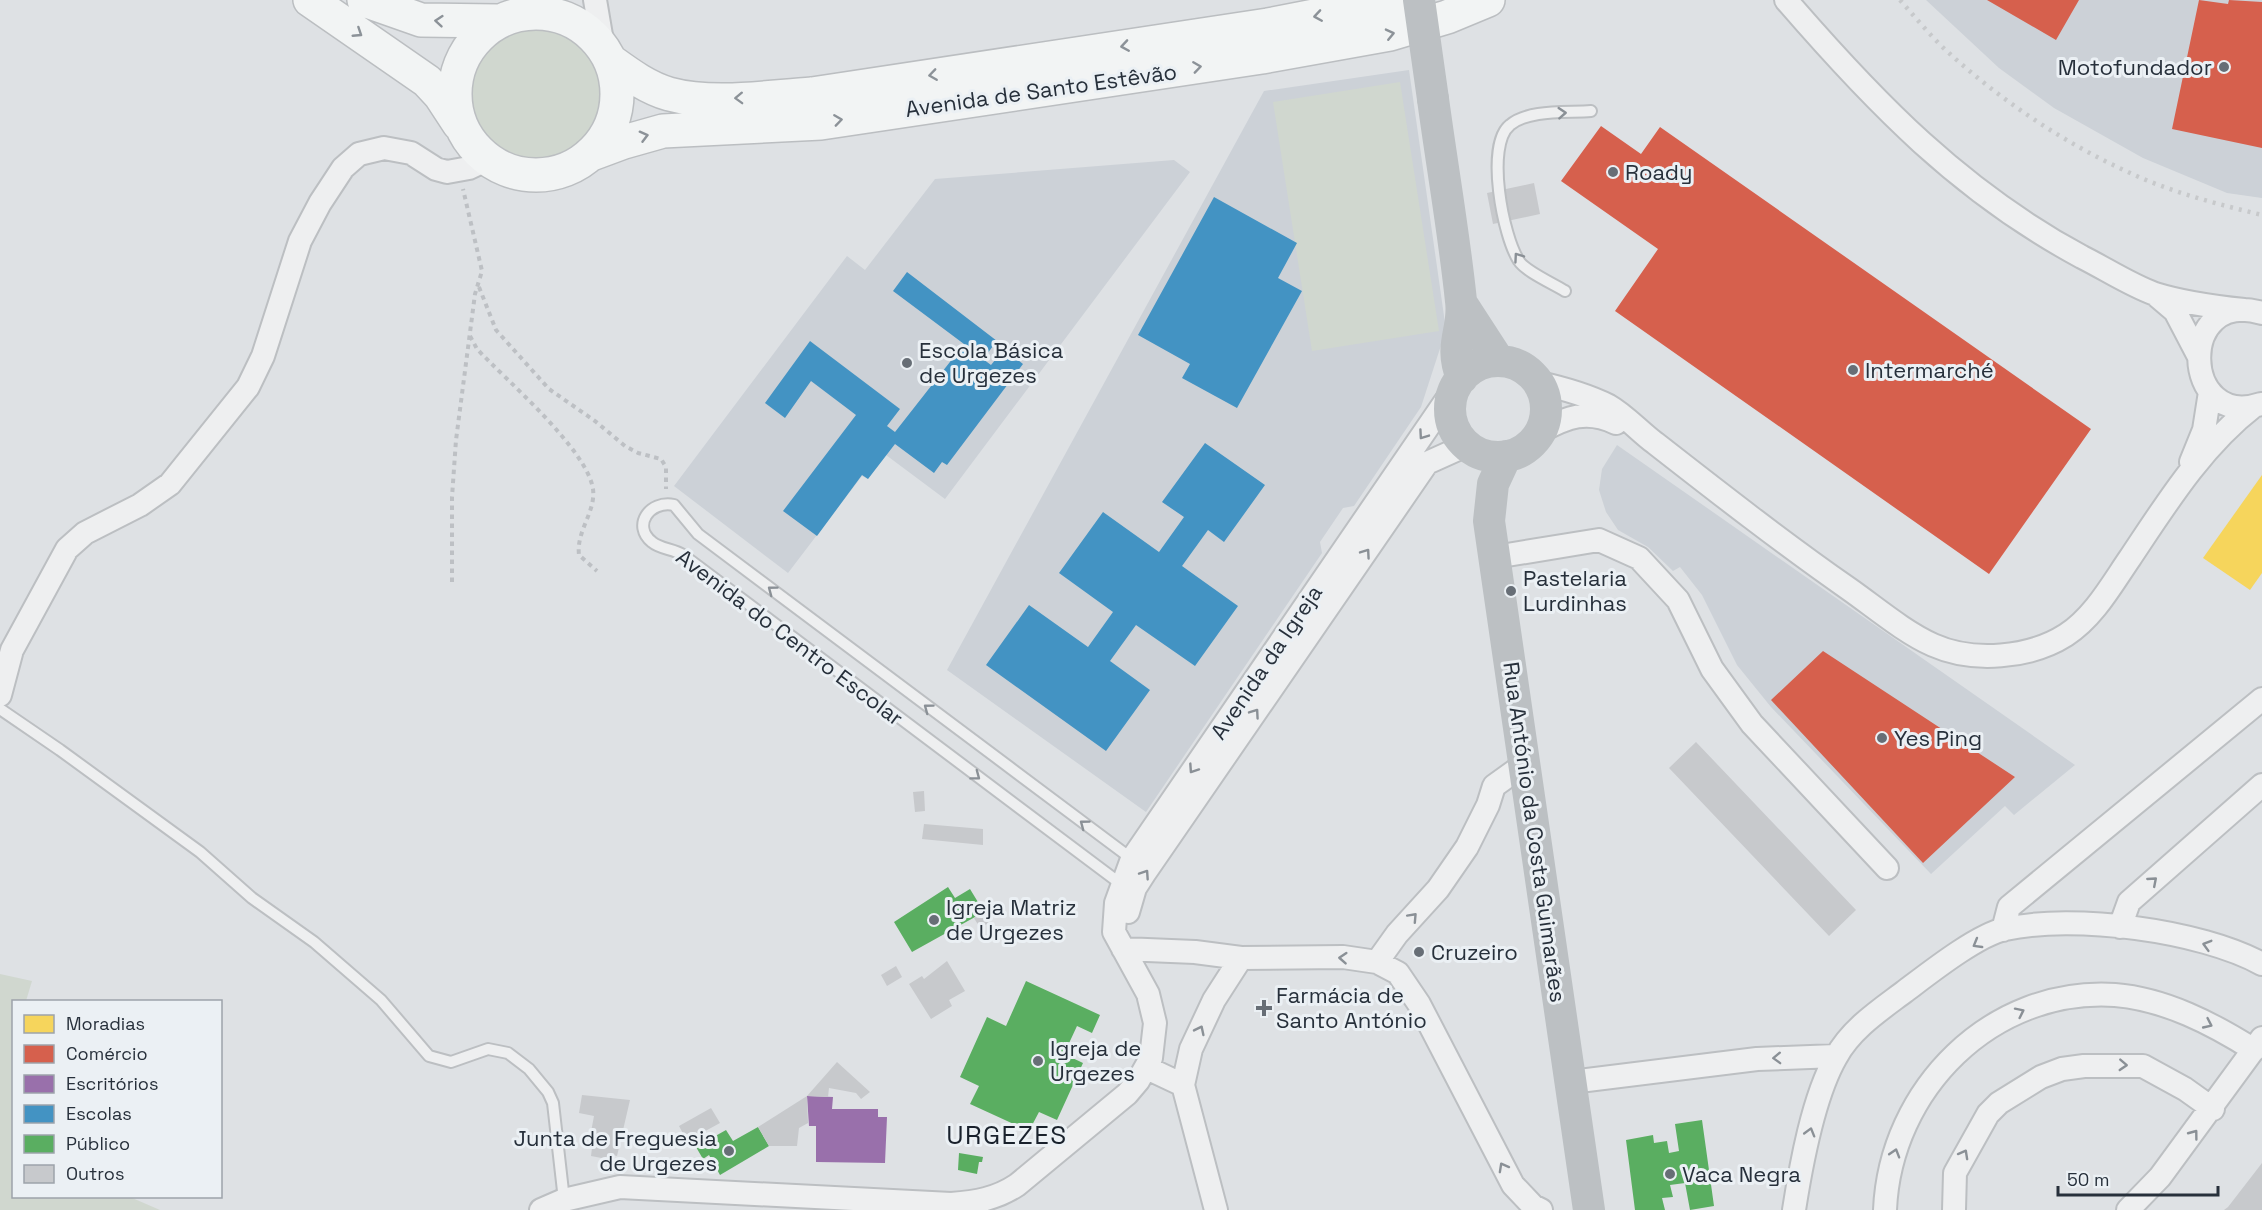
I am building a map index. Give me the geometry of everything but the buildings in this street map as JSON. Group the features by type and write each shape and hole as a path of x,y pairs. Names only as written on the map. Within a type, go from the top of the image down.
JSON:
{"main road":[{"path":"310,0 427,81 440,95 465,133 488,159 509,170 531,175 562,171 589,155 603,141 612,124 617,106 618,87 608,55 586,30 565,18 541,12 421,20 364,0"},
{"name":"Avenida de Santo Estêvão","path":"608,55 648,86 686,97 739,98 812,94 1269,25 1396,0"},
{"path":"1419,0 1462,304 1455,343 1459,382 1451,402 1451,418 1456,433 1471,448 1490,456 1506,456 1520,452 1532,443 1541,431 1546,407 1539,383 1521,368 1499,361 1485,363 1459,382"},
{"name":"Avenida de Santo Estêvão","path":"589,155 663,131 821,123 1262,57 1390,34 1448,17 1488,0"},
{"path":"465,133 458,117 455,100 460,64 480,35 519,12"},
{"path":"1462,304 1499,361"},
{"path":"1471,448 1476,478 1489,521"},
{"name":"Rua António da Costa Guimarães","path":"1506,456 1493,484 1489,521 1526,763 1589,1210"}],"street":[{"path":"595,0 608,55"},
{"path":"1786,0 1857,81 1908,132 1962,180 2049,239 2155,294 2175,311 2198,355 2202,379 2210,392 2223,401 2238,406 2258,405"},
{"path":"0,695 6,669 20,633 67,549 85,533 140,505 170,484 248,387 263,356 300,241 320,203 344,168 359,154 384,148 411,153 442,171 458,171 488,159"},
{"path":"2155,294 2203,306 2253,311"},
{"path":"2198,355 2204,335 2214,322 2228,313 2253,311"},
{"name":"Avenida da Igreja","path":"1147,1068 1155,1041 1155,1023 1148,994 1114,932 1116,903 1132,859 1459,382"},
{"path":"1539,383 1564,389 1610,406 1652,441 1804,557 1893,620 1934,645 1970,654 2013,653 2040,648 2066,635 2084,620 2105,594 2187,475 2232,423 2258,405"},
{"path":"2187,475 2204,430 2210,392"},
{"path":"1541,431 1568,417 1587,414 1604,417 1652,441"},
{"name":"Avenida da Igreja","path":"1123,949 1129,904 1144,874 1427,463 1471,448"},
{"path":"1495,557 1599,540 1639,558 1678,600 1712,669 1752,724 1887,868"},
{"path":"2003,930 2009,907 2262,699"},
{"path":"1377,962 1397,934 1438,889 1467,847 1488,805 1494,786 1526,763"},
{"path":"2120,927 2129,902 2262,785"},
{"path":"1794,1210 1808,1138 1822,1091 1836,1056 1867,1020 1930,972 2003,930 2083,923 2160,931 2246,955 2262,964"},
{"path":"1123,949 1195,952 1241,958 1342,957 1377,962 1398,973 1419,1004 1513,1185 1537,1208"},
{"path":"1216,1210 1183,1085 1191,1049 1214,1000 1241,958"},
{"path":"1885,1210 1896,1148 1915,1106 1931,1080 1953,1053 2017,1012 2038,1004 2087,995 2116,995 2175,1009 2231,1036 2258,1044 2160,1177 2128,1210"},
{"path":"1571,1082 1757,1059 1836,1056"},
{"path":"1954,1210 1955,1173 1988,1114 1999,1102 2041,1077 2062,1069 2084,1066 2142,1066 2185,1089 2212,1109"},
{"path":"541,1210 564,1200 620,1187 952,1207 978,1202 998,1202 1118,1101 1138,1081 1147,1068 1183,1085"},
{"path":"675,1191 688,1210"},
{"path":"1509,1210 1537,1208"}],"lane":[{"path":"1565,291 1520,263 1507,238 1497,166 1499,139 1510,125 1527,116 1591,111"},
{"name":"Avenida do Centro Escolar","path":"1121,885 683,555 653,543 646,534 645,516 650,509 665,504 680,510 698,534 1132,859"},
{"path":"0,709 200,852 252,898 314,942 381,1000 429,1056 451,1062 488,1049 499,1050 508,1053 529,1069 553,1103 564,1200"}],"path":[{"path":"452,582 453,486 475,294 482,271 458,171"},
{"path":"478,286 495,330 549,388 625,446 638,453 661,459 667,478 665,504"},
{"path":"470,335 477,349 573,448 587,470 594,490 590,509 577,542 579,555 597,571"}],"shaded area":[{"path":"1926,0 2262,0 2262,198 2227,193 2143,158 2054,108 1999,68"},
{"path":"537,28 562,33 583,48 598,69 603,94 598,119 583,140 562,155 537,160 512,155 491,140 476,119 471,94 476,69 491,48 512,33"},
{"path":"1409,70 1446,330 1421,407 1354,506 1343,508 1320,542 1322,553 1146,812 947,670 1264,91"},
{"path":"1400,82 1439,331 1312,351 1273,102"},
{"name":"Escola Básica de Urgezes","path":"1174,160 1190,172 945,499 886,455 868,479 862,476 788,573 674,486 847,256 865,270 935,179"},
{"path":"1617,445 2075,765 2014,815 2005,806 1931,874 1771,707 1737,665 1702,595 1680,567 1673,571 1648,547 1618,530 1606,512 1599,490 1602,469"},
{"path":"0,974 32,981 26,1000 12,1000 12,1198 132,1198 160,1210 0,1210"}],"railway":[{"path":"1900,0 1937,41 1970,71 2034,120 2080,148 2160,186 2262,215"}],"place":[{"name":"Motofundador","path":"2224,67"},
{"name":"Roady","path":"1613,172"},
{"name":"Escola Básica de Urgezes","path":"907,363"},
{"name":"Intermarché","path":"1853,370"},
{"name":"Pastelaria Lurdinhas","path":"1511,591"},
{"name":"Yes Ping","path":"1882,738"},
{"name":"Igreja Matriz de Urgezes","path":"934,920"},
{"name":"Cruzeiro","path":"1419,952"},
{"name":"Farmácia de Santo António","path":"1264,1008"},
{"name":"Igreja de Urgezes","path":"1038,1061"},
{"name":"Junta de Freguesia de Urgezes","path":"729,1151"},
{"name":"Vaca Negra","path":"1670,1174"}],"district":[{"name":"URGEZES","path":"1007,1135"}]}
